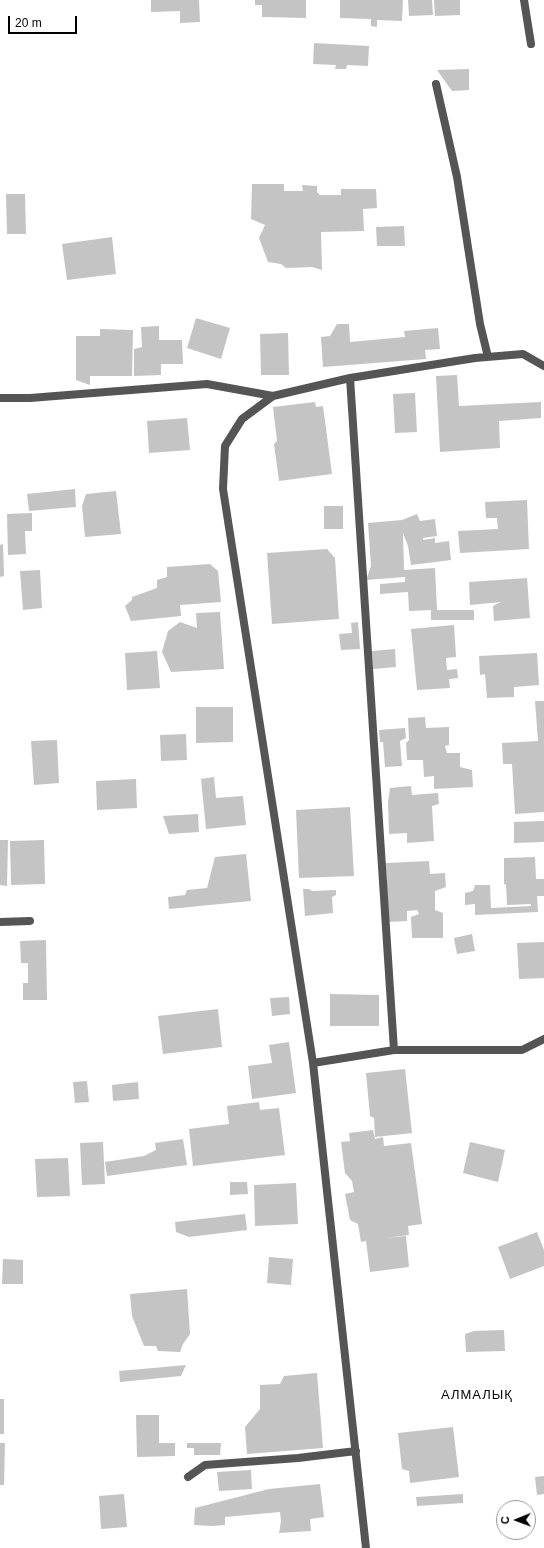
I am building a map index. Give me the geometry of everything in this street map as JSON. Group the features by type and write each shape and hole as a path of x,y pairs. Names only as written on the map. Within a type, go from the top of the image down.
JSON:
{"street":[{"path":"524,0 531,44"},
{"path":"436,84 457,176 480,324 488,357"},
{"path":"366,1548 313,1063 224,489 225,446 242,419 273,396 350,378 488,357 523,354 544,366"},
{"path":"350,378 394,1050"},
{"path":"0,398 30,398 208,384 273,396"},
{"path":"0,922 30,921"},
{"path":"313,1063 394,1050 522,1050 544,1039"},
{"path":"188,1477 205,1465 298,1458 356,1451"}],"building":[{"path":"151,0 199,0 200,22 180,23 180,11 151,12"},
{"path":"255,0 306,0 306,18 262,17 262,5 255,5"},
{"path":"340,0 403,0 402,21 377,20 377,27 371,26 371,19 340,18"},
{"path":"408,0 432,0 433,15 409,16"},
{"path":"434,0 460,0 460,15 435,16"},
{"path":"314,43 369,46 368,66 347,65 346,69 335,69 336,65 313,64"},
{"path":"469,69 469,90 452,91 437,70"},
{"path":"252,184 284,184 284,191 303,191 302,185 317,186 317,192 320,195 341,195 341,189 376,189 377,208 363,209 364,231 321,232 322,270 312,267 286,268 281,264 268,262 259,238 265,225 251,219"},
{"path":"6,194 25,194 26,234 7,234"},
{"path":"404,226 405,246 377,246 376,227"},
{"path":"112,237 116,274 67,280 62,244"},
{"path":"196,318 230,328 221,359 187,348"},
{"path":"337,324 349,324 350,342 405,337 404,331 438,328 440,349 425,350 426,359 323,367 321,337 330,336"},
{"path":"159,326 159,340 182,340 183,364 161,364 161,375 134,376 134,349 142,347 141,327"},
{"path":"100,329 133,330 132,376 90,376 90,385 76,380 76,336 100,336"},
{"path":"288,333 289,375 261,375 260,334"},
{"path":"457,375 459,406 541,402 541,418 499,421 500,448 440,452 436,376"},
{"path":"415,393 417,432 395,433 393,394"},
{"path":"315,402 316,407 323,406 332,474 279,481 274,444 277,441 273,407"},
{"path":"187,418 190,450 149,453 147,421"},
{"path":"75,489 76,507 29,511 27,494"},
{"path":"116,491 121,534 85,537 82,506 86,494"},
{"path":"527,500 529,549 460,553 458,531 498,529 497,518 486,518 485,502"},
{"path":"324,506 343,506 343,529 324,529"},
{"path":"32,513 32,531 25,531 26,554 8,555 7,514"},
{"path":"417,514 420,521 435,519 437,536 423,538 423,540 435,538 435,543 449,541 451,560 411,565 408,546 403,533 404,570 435,568 437,610 474,610 474,620 431,620 431,610 409,611 408,592 380,594 380,584 405,582 405,577 366,580 371,566 368,523 402,520"},
{"path":"3,544 4,576 0,577 0,545"},
{"path":"327,549 335,558 339,619 272,624 267,553"},
{"path":"210,564 218,571 221,602 180,605 181,616 131,621 125,606 132,600 132,597 157,588 157,580 167,577 167,567"},
{"path":"40,570 42,608 23,610 20,571"},
{"path":"527,578 530,618 494,621 493,606 501,602 470,605 469,582"},
{"path":"220,612 224,669 171,672 162,652 168,631 180,622 197,628 196,613"},
{"path":"358,622 360,649 341,650 339,634 352,633 351,623"},
{"path":"454,625 456,657 446,658 447,670 457,669 458,678 449,679 450,688 417,690 411,629"},
{"path":"395,649 396,667 373,669 372,651"},
{"path":"157,651 160,688 127,690 125,653"},
{"path":"537,653 539,685 514,687 514,697 487,698 485,674 480,675 479,656"},
{"path":"535,701 544,701 544,812 515,814 512,764 503,764 502,743 538,741"},
{"path":"196,707 233,707 233,742 196,743"},
{"path":"425,717 426,728 449,727 449,745 445,746 447,753 460,753 460,767 472,770 473,787 434,789 434,776 424,777 423,760 407,760 406,743 409,740 408,718"},
{"path":"405,728 406,738 400,741 402,766 385,767 383,742 380,742 379,730"},
{"path":"186,734 187,760 161,761 160,735"},
{"path":"57,740 59,783 34,785 31,741"},
{"path":"214,777 216,798 243,796 246,825 206,829 201,779"},
{"path":"136,779 137,808 97,810 96,781"},
{"path":"411,786 412,795 438,793 439,804 432,806 434,841 407,843 407,833 389,834 388,802 390,788"},
{"path":"350,807 354,876 299,878 296,810"},
{"path":"198,814 199,832 169,834 163,816"},
{"path":"544,821 544,842 514,843 514,822"},
{"path":"0,840 8,840 7,886 0,885"},
{"path":"44,840 45,884 11,885 10,841"},
{"path":"246,854 251,901 169,909 168,897 185,895 187,890 207,888 215,857"},
{"path":"535,857 536,879 544,879 544,896 537,896 538,912 475,915 475,904 465,905 465,893 473,891 475,885 490,885 491,908 531,906 531,904 507,905 506,885 504,884 504,858"},
{"path":"429,861 430,874 445,873 446,887 435,891 435,910 443,913 443,938 412,938 411,917 419,914 417,910 407,911 407,921 388,922 386,863"},
{"path":"303,889 309,889 312,891 336,890 336,895 332,897 333,913 305,916"},
{"path":"472,934 475,951 457,954 454,938"},
{"path":"46,940 47,1000 23,1000 23,983 28,983 28,963 21,963 20,941"},
{"path":"544,942 544,978 519,979 517,943"},
{"path":"330,994 379,995 379,1026 330,1026"},
{"path":"289,997 290,1014 272,1016 270,998"},
{"path":"218,1009 222,1047 163,1054 158,1016"},
{"path":"289,1042 296,1093 252,1099 248,1066 272,1063 269,1045"},
{"path":"405,1069 412,1133 375,1137 374,1118 370,1116 366,1073"},
{"path":"87,1081 89,1102 75,1103 73,1082"},
{"path":"138,1082 139,1099 113,1101 112,1085"},
{"path":"259,1102 260,1110 279,1108 285,1155 193,1166 189,1129 229,1124 227,1106"},
{"path":"373,1130 375,1139 383,1137 384,1146 411,1143 422,1224 408,1226 409,1235 385,1238 406,1236 409,1267 370,1272 366,1241 361,1242 358,1224 350,1220 345,1194 354,1192 352,1181 345,1173 341,1142 350,1141 349,1133"},
{"path":"183,1139 187,1165 107,1176 105,1162 144,1156 156,1150 155,1143"},
{"path":"103,1142 105,1184 82,1185 80,1143"},
{"path":"470,1142 505,1150 498,1182 463,1173"},
{"path":"68,1158 70,1196 37,1197 35,1159"},
{"path":"230,1182 247,1182 248,1194 230,1195"},
{"path":"296,1183 298,1224 255,1226 254,1185"},
{"path":"245,1214 247,1230 189,1237 176,1232 175,1222"},
{"path":"537,1232 544,1250 544,1266 510,1279 498,1247"},
{"path":"269,1257 293,1259 291,1285 267,1283"},
{"path":"3,1259 23,1260 23,1284 2,1284"},
{"path":"187,1289 190,1334 183,1344 180,1352 158,1351 156,1346 144,1346 132,1316 130,1294"},
{"path":"504,1330 505,1351 466,1352 465,1334 474,1331"},
{"path":"186,1365 181,1376 120,1382 119,1371"},
{"path":"317,1373 323,1448 247,1454 245,1427 260,1409 260,1385 280,1384 284,1376"},
{"path":"0,1399 4,1399 4,1434 0,1434"},
{"path":"136,1415 159,1415 159,1443 175,1443 175,1456 137,1457"},
{"path":"453,1427 459,1477 410,1483 409,1471 402,1469 398,1433"},
{"path":"0,1443 5,1443 4,1485 0,1485"},
{"path":"187,1443 221,1443 220,1455 194,1455 194,1448 187,1448"},
{"path":"251,1470 252,1489 219,1491 217,1472"},
{"path":"544,1476 544,1494 537,1495 535,1477"},
{"path":"320,1484 324,1517 310,1519 311,1531 279,1533 281,1521 280,1512 225,1517 225,1525 194,1525 195,1508 269,1489"},
{"path":"124,1494 127,1527 101,1529 99,1496"},
{"path":"463,1494 463,1503 417,1506 416,1497"}],"district":[{"name":"АЛМАЛЫҚ","path":"477,1395"}]}
